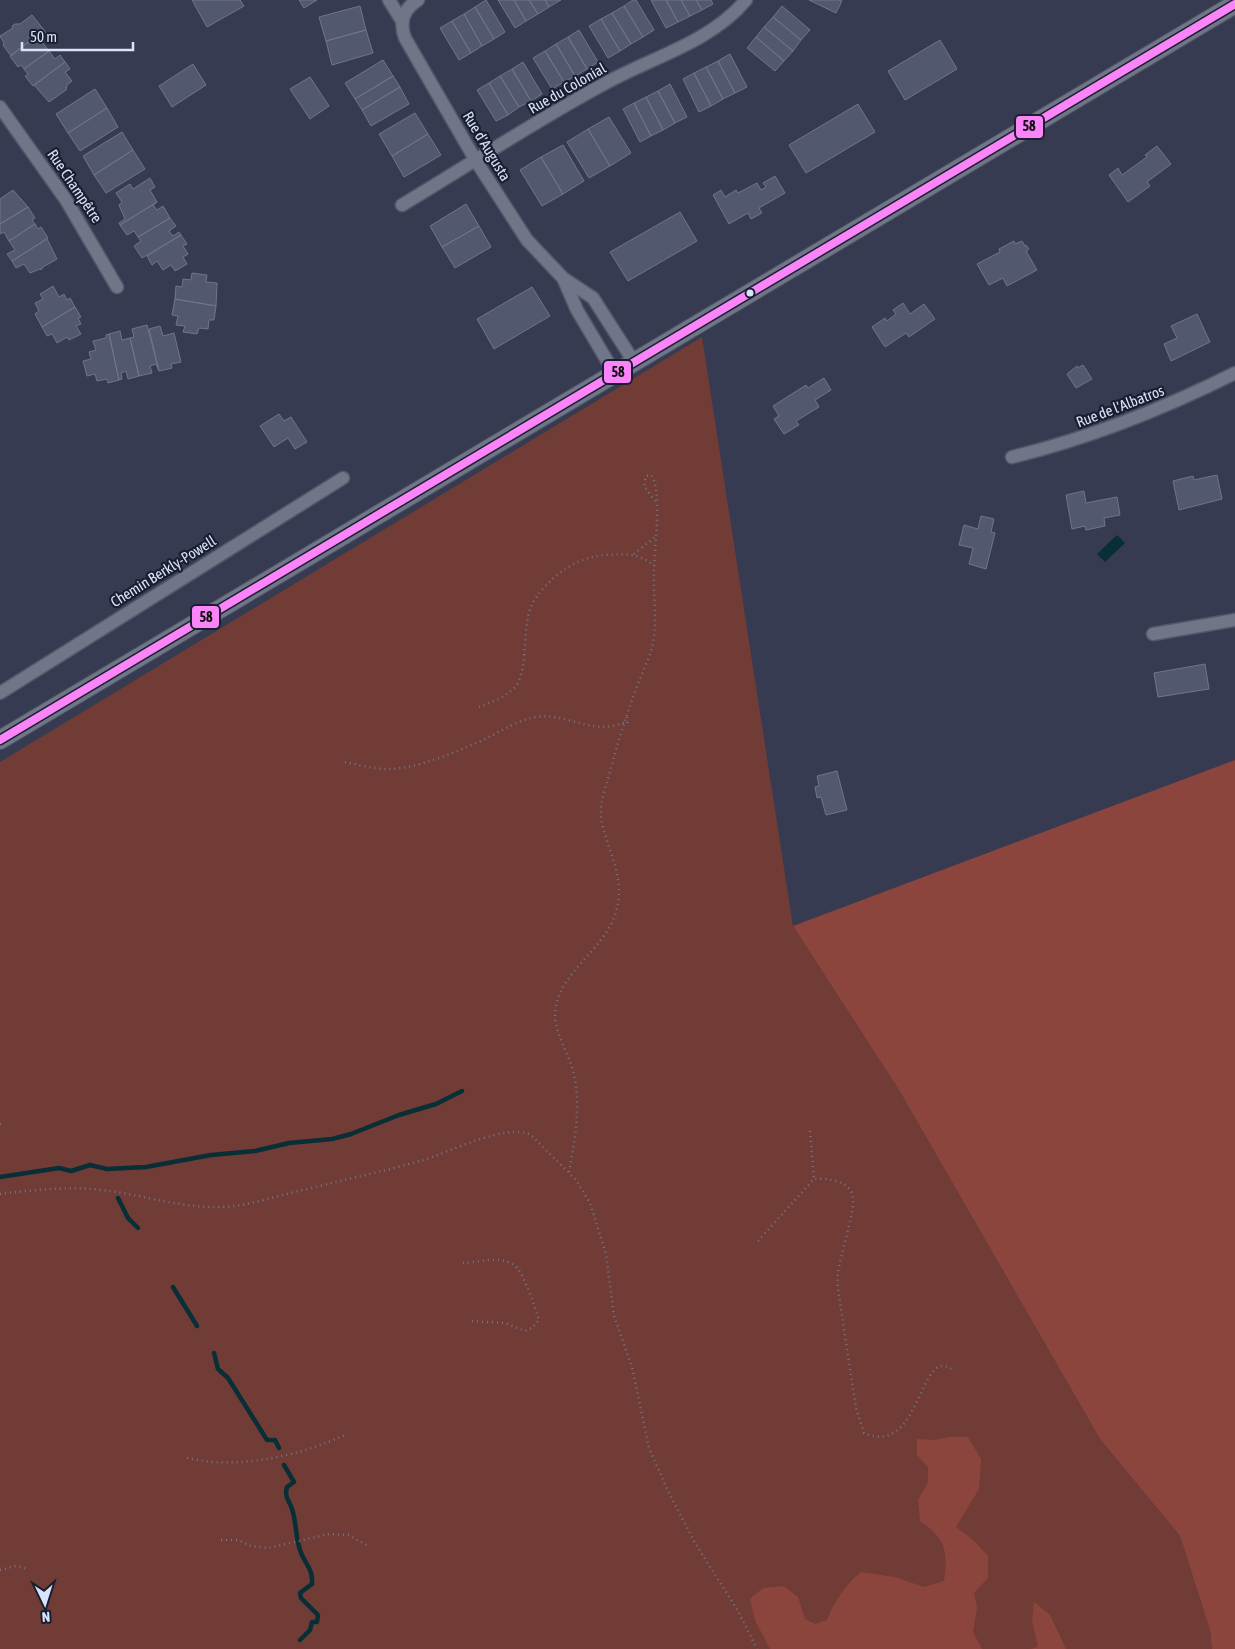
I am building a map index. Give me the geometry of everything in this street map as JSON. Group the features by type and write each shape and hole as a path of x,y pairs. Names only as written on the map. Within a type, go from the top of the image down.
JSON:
{"main road":[{"path":"0,740 1235,4"}],"street":[{"name":"Rue d'Augusta","path":"389,0 402,21 405,38 476,161 527,240 564,278 593,298 634,362"},
{"path":"402,21 405,12 418,0"},
{"name":"Rue du Colonial","path":"402,205 605,83 715,29 732,16 746,0"},
{"name":"Rue Champêtre","path":"0,107 66,200 117,288"},
{"name":"Rue d'Augusta","path":"564,278 578,310 614,374"},
{"name":"Rue de l'Albatros","path":"1012,457 1089,436 1135,419 1235,373"},
{"name":"Chemin Berkly-Powell","path":"0,693 343,478"},
{"path":"1153,634 1235,620"}],"path":[{"path":"569,1172 577,1116 576,1087 572,1064 556,1024 555,1007 567,982 601,939 615,914 619,895 618,876 613,853 602,826 601,810 624,722 652,644 657,504 655,479 651,475 646,476 644,486 657,504"},
{"path":"633,555 656,536"},
{"path":"479,707 501,697 517,684 524,661 527,618 531,605 538,593 570,566 582,559 595,556 633,555 647,560 654,567"},
{"path":"627,716 628,727"},
{"path":"344,762 380,769 409,766 467,747 517,723 534,718 557,717 595,728 605,728 624,722"},
{"path":"0,1194 85,1188 197,1206 229,1206 257,1202 431,1158 491,1136 514,1130 523,1131 531,1135 569,1172 590,1203 602,1237 608,1265 614,1316 632,1367 643,1428 653,1458 695,1543 738,1611 757,1649"},
{"path":"758,1241 814,1179 810,1131"},
{"path":"814,1179 840,1182 847,1186 853,1197 838,1274 838,1289 856,1408 864,1433 874,1438 894,1432 913,1411 932,1369 939,1366 946,1366 951,1369"},
{"path":"463,1263 503,1260 515,1264 522,1273 539,1320 532,1328 525,1331 504,1323 471,1321"},
{"path":"187,1458 211,1464 261,1460 308,1449 347,1434"},
{"path":"221,1540 238,1540 251,1546 268,1548 305,1538 349,1535 368,1546"},
{"path":"0,1570 16,1566 28,1569"}],"shaded area":[{"path":"702,337 793,926 899,1090 1100,1439 1180,1536 1210,1630 1212,1649 0,1649 0,762"},
{"path":"1117,535 1125,543 1105,562 1097,554"},
{"path":"1235,760 1235,1649 1212,1649 1210,1630 1180,1536 1100,1439 899,1090 793,926"},
{"path":"950,1437 968,1437 981,1459 979,1489 956,1527 972,1539 988,1556 988,1578 974,1593 977,1608 973,1632 982,1649 770,1649 755,1620 750,1599 763,1588 784,1586 798,1597 805,1619 815,1624 827,1620 841,1594 861,1572 894,1577 924,1587 944,1581 946,1561 943,1546 929,1527 920,1521 918,1500 928,1482 928,1467 917,1455 917,1439 935,1440"},
{"path":"1034,1602 1050,1615 1066,1649 1030,1649 1038,1647 1032,1621"}],"building":[{"path":"192,0 240,0 244,6 207,27"},
{"path":"299,0 317,0 304,8"},
{"path":"486,0 505,32 494,39 475,7"},
{"path":"498,0 514,0 526,21 515,28"},
{"path":"514,0 529,0 538,14 526,21"},
{"path":"529,0 545,0 549,7 538,14"},
{"path":"545,0 561,0 549,7"},
{"path":"636,0 654,30 643,37 624,6"},
{"path":"651,0 666,0 678,22 666,28"},
{"path":"666,0 681,0 690,16 678,22"},
{"path":"681,0 696,0 702,10 690,16"},
{"path":"696,0 711,0 713,4 702,10"},
{"path":"809,0 839,0 842,1 836,13"},
{"path":"360,6 366,30 326,41 319,17"},
{"path":"624,6 643,37 631,44 612,13"},
{"path":"782,6 810,30 801,40 773,17"},
{"path":"475,7 494,39 482,46 464,14"},
{"path":"612,13 631,44 620,51 601,19"},
{"path":"464,14 482,46 471,53 452,21"},
{"path":"32,15 44,30 11,56 3,45 4,43 0,36 13,28 12,26 15,24 20,24"},
{"path":"773,17 801,40 793,51 764,27"},
{"path":"601,19 620,51 608,58 589,26"},
{"path":"452,21 471,53 459,60 440,28"},
{"path":"764,27 793,51 784,61 756,37"},
{"path":"44,30 49,37 42,42 49,51 24,69 21,65 18,67 10,56"},
{"path":"366,30 373,53 332,65 326,41"},
{"path":"579,30 598,62 587,69 568,37"},
{"path":"568,37 587,69 575,76 556,44"},
{"path":"756,37 784,61 775,71 747,48"},
{"path":"940,40 957,69 905,100 888,71"},
{"path":"556,44 575,76 564,82 545,51"},
{"path":"49,51 55,59 60,55 65,62 33,86 25,76 28,74 24,69"},
{"path":"545,51 564,82 552,89 533,58"},
{"path":"730,54 747,87 735,93 718,61"},
{"path":"383,60 393,76 355,99 345,83"},
{"path":"718,61 735,93 723,99 706,67"},
{"path":"65,62 70,69 65,72 72,81 67,85 66,90 49,102 34,85"},
{"path":"523,62 542,94 531,101 512,69"},
{"path":"193,64 206,85 172,107 159,86"},
{"path":"706,67 723,99 711,106 694,73"},
{"path":"512,69 531,101 519,107 500,76"},
{"path":"694,73 711,106 699,112 683,79"},
{"path":"393,76 400,87 362,110 355,99"},
{"path":"500,76 519,107 508,115 489,83"},
{"path":"310,77 329,106 310,119 290,89"},
{"path":"489,83 508,115 496,121 477,90"},
{"path":"670,84 687,117 675,123 658,91"},
{"path":"400,87 409,104 371,126 362,110"},
{"path":"95,89 107,108 68,133 56,114"},
{"path":"658,91 675,123 663,130 646,97"},
{"path":"646,97 663,130 651,136 634,103"},
{"path":"634,103 651,136 640,142 623,109"},
{"path":"858,104 875,132 806,173 789,145"},
{"path":"107,108 118,127 80,151 68,133"},
{"path":"415,113 428,134 392,156 379,134"},
{"path":"609,117 631,153 610,166 588,129"},
{"path":"588,129 610,166 589,178 567,142"},
{"path":"122,132 133,150 94,175 83,156"},
{"path":"428,134 441,155 404,177 392,156"},
{"path":"563,145 584,181 563,194 541,157"},
{"path":"1157,146 1171,164 1147,182 1150,186 1128,202 1109,175 1118,168 1122,175 1147,157 1145,155"},
{"path":"133,150 145,169 106,193 94,175"},
{"path":"541,157 563,194 542,206 520,170"},
{"path":"775,176 785,193 759,208 762,213 751,219 748,213 729,224 713,195 721,190 725,197 736,190 738,193 757,183 761,190 766,187 763,183"},
{"path":"150,178 155,187 150,190 157,202 120,225 119,223 125,219 119,205 122,202 116,193 130,184 133,189"},
{"path":"13,190 28,207 0,224 0,199"},
{"path":"157,202 153,205 157,210 163,206 170,218 138,237 134,231 127,235 120,225"},
{"path":"466,204 479,226 442,247 430,226"},
{"path":"28,207 35,218 32,220 35,224 9,241 4,232 0,234 0,224"},
{"path":"680,212 697,241 628,281 610,252"},
{"path":"170,218 176,226 169,231 173,236 179,232 181,235 142,258 134,246 141,241 138,237"},
{"path":"35,224 38,229 41,227 48,238 12,261 7,254 15,250 9,241"},
{"path":"479,226 491,247 455,268 442,247"},
{"path":"181,235 187,244 183,246 188,254 183,257 187,264 175,271 171,265 163,270 157,261 152,265 147,256"},
{"path":"47,239 57,259 41,270 30,273 24,264 16,268 12,261"},
{"path":"1014,241 1015,244 1022,241 1026,245 1029,249 1026,251 1037,270 1007,286 1003,278 989,285 977,264 1000,252 999,249"},
{"path":"192,273 207,275 206,282 217,283 216,306 175,299 176,286 182,287 183,279 191,280"},
{"path":"53,286 59,297 64,294 67,300 70,298 75,307 42,327 35,314 39,311 35,303 43,299 40,294"},
{"path":"532,287 550,316 494,349 477,319"},
{"path":"175,299 216,306 214,320 209,320 208,329 199,328 197,334 183,332 185,326 176,325 178,316 172,315"},
{"path":"903,303 910,314 924,304 935,319 909,337 906,333 885,347 872,327 885,318 887,321 896,314 893,310"},
{"path":"75,307 81,317 78,318 81,324 76,326 81,334 69,340 67,337 57,343 52,334 47,336 42,327"},
{"path":"1197,314 1210,342 1171,361 1164,344 1177,338 1171,326"},
{"path":"147,325 159,371 156,364 150,366 152,373 139,376 130,338 134,337 132,329"},
{"path":"160,326 163,336 174,333 181,362 171,364 172,368 159,371 149,329"},
{"path":"120,331 122,340 130,338 139,376 128,379 126,371 121,373 122,379 119,380 109,334"},
{"path":"109,334 119,380 108,383 107,379 97,381 95,374 87,376 83,361 91,359 89,352 96,350 93,341 106,338 106,335"},
{"path":"1083,365 1092,379 1076,388 1067,374 1077,366 1078,368"},
{"path":"824,378 831,390 815,400 819,407 796,421 799,425 784,434 774,419 779,416 773,406 806,385 808,388"},
{"path":"279,414 284,421 291,417 307,442 295,449 288,438 274,447 260,426"},
{"path":"1217,475 1222,499 1179,510 1173,481 1193,476 1194,480"},
{"path":"1084,491 1086,503 1117,497 1120,515 1104,518 1105,526 1086,530 1085,526 1072,529 1066,495"},
{"path":"981,516 994,519 991,532 995,533 986,569 969,564 973,548 959,545 964,525 978,529"},
{"path":"1205,664 1209,689 1158,697 1154,673"},
{"path":"837,771 847,810 826,815 821,797 817,798 815,787 819,786 817,776"}],"waterway":[{"path":"0,1177 59,1168 71,1171 90,1165 107,1169 146,1167 211,1155 255,1151 289,1143 332,1139 436,1104 462,1091"},
{"path":"118,1198 128,1218 138,1228"},
{"path":"173,1287 197,1326"},
{"path":"214,1353 218,1369 228,1378 267,1440 275,1440 279,1448"},
{"path":"284,1465 294,1482 287,1487 286,1496 294,1514 300,1550 312,1575 312,1584 300,1593 301,1598 318,1615 317,1622 312,1622 310,1630 300,1640"}],"transit line":[{"name":"58","path":"0,740 1235,4"}]}
